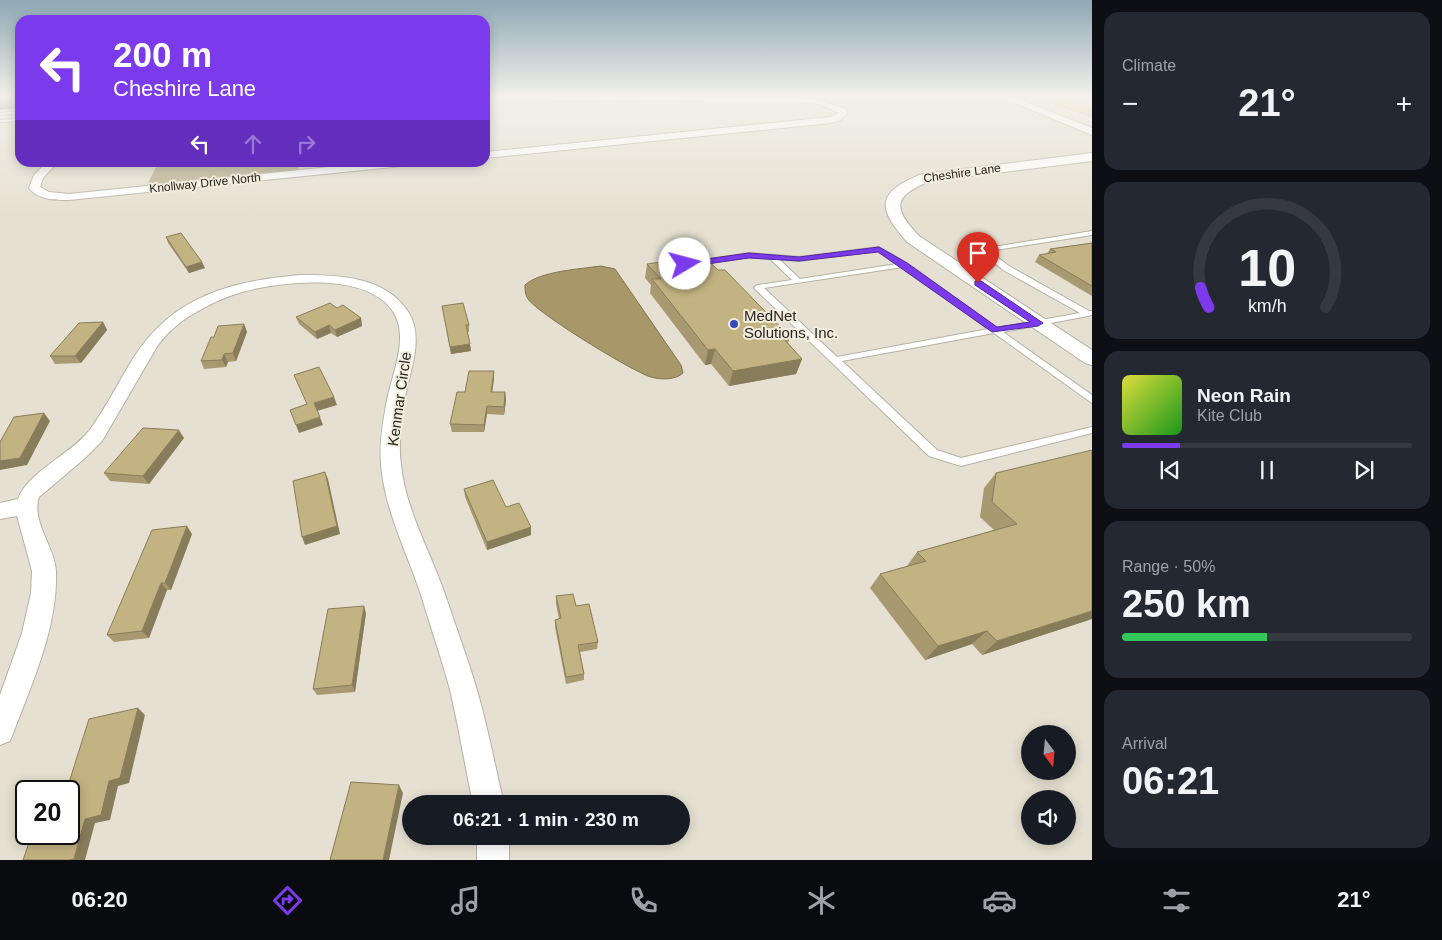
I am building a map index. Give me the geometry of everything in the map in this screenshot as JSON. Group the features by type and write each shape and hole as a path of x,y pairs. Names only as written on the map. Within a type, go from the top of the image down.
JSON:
{"street":[{"path":"490,154 662,137"},
{"name":"Cheshire Lane","path":"1092,157 927,177 902,188 894,195 891,204 893,214 899,225 913,239 1092,359"},
{"name":"Knollway Drive North","path":"48,167 38,177 34,188 38,192 60,197 326,167"},
{"name":"Kenmar Circle","path":"27,506 30,494 74,458 92,440 106,422 150,346 161,331 173,320 211,299 237,290 288,281 342,280 366,284 383,292 401,312 406,326 407,359 396,394 391,428 391,466 401,507 432,593 463,689 487,795"},
{"path":"0,511 27,506 31,527 44,567 38,630 0,731"},
{"path":"493,845 494,860"}],"lane":[{"path":"1090,314 1006,268 983,250 1092,233"},
{"path":"686,264 749,256 799,259 879,249 1092,400"},
{"path":"772,257 798,281"},
{"path":"904,265 758,287 933,454 961,462 1092,430"},
{"path":"835,360 1090,314"}],"shaded area":[{"path":"156,167 299,167 298,170 146,187"},
{"path":"601,266 615,269 681,365 683,373 668,379 659,379 641,373 566,329 535,306 526,295 525,285 532,280 561,271"}],"building":[{"path":"181,233 202,262 186,267 166,237"},
{"path":"1092,243 1092,286 1039,255 1056,252 1050,249"},
{"path":"703,256 718,270 725,270 790,337 783,338 802,359 733,371 715,349 708,350 652,279 661,279 647,264"},
{"path":"330,303 337,308 343,305 361,318 335,330 329,325 315,332 296,317"},
{"path":"463,303 469,325 466,325 470,344 450,347 442,306"},
{"path":"103,322 75,356 50,356 79,323"},
{"path":"244,324 233,353 224,354 222,360 201,361 218,326"},
{"path":"319,367 334,397 314,403 320,417 296,425 290,410 307,404 294,375"},
{"path":"469,371 494,371 491,392 505,392 504,407 487,406 484,425 450,424 457,392 465,392"},
{"path":"44,413 20,458 0,461 0,442 14,417"},
{"path":"143,428 179,430 143,476 104,473"},
{"path":"1092,450 1092,611 997,641 987,631 938,646 880,574 926,561 917,552 1017,524 992,502 996,473"},
{"path":"325,472 337,526 302,537 293,481"},
{"path":"493,480 506,507 519,503 531,527 487,542 464,489"},
{"path":"187,526 165,583 161,583 142,631 107,635 152,530"},
{"path":"573,594 576,606 589,604 598,642 578,645 584,674 566,677 555,620 561,618 556,596"},
{"path":"364,606 352,685 313,689 328,609"},
{"path":"138,708 120,778 109,781 101,815 85,819 80,837 80,780 70,780 89,719"},
{"path":"351,782 399,785 383,860 330,860"},
{"path":"28,845 78,845 74,859 23,860"}],"place":[{"name":"MedNet Solutions, Inc.","path":"734,324"}],"route":[{"path":"685,264 749,256 799,259 879,249 995,330 1038,323 978,283"}]}
